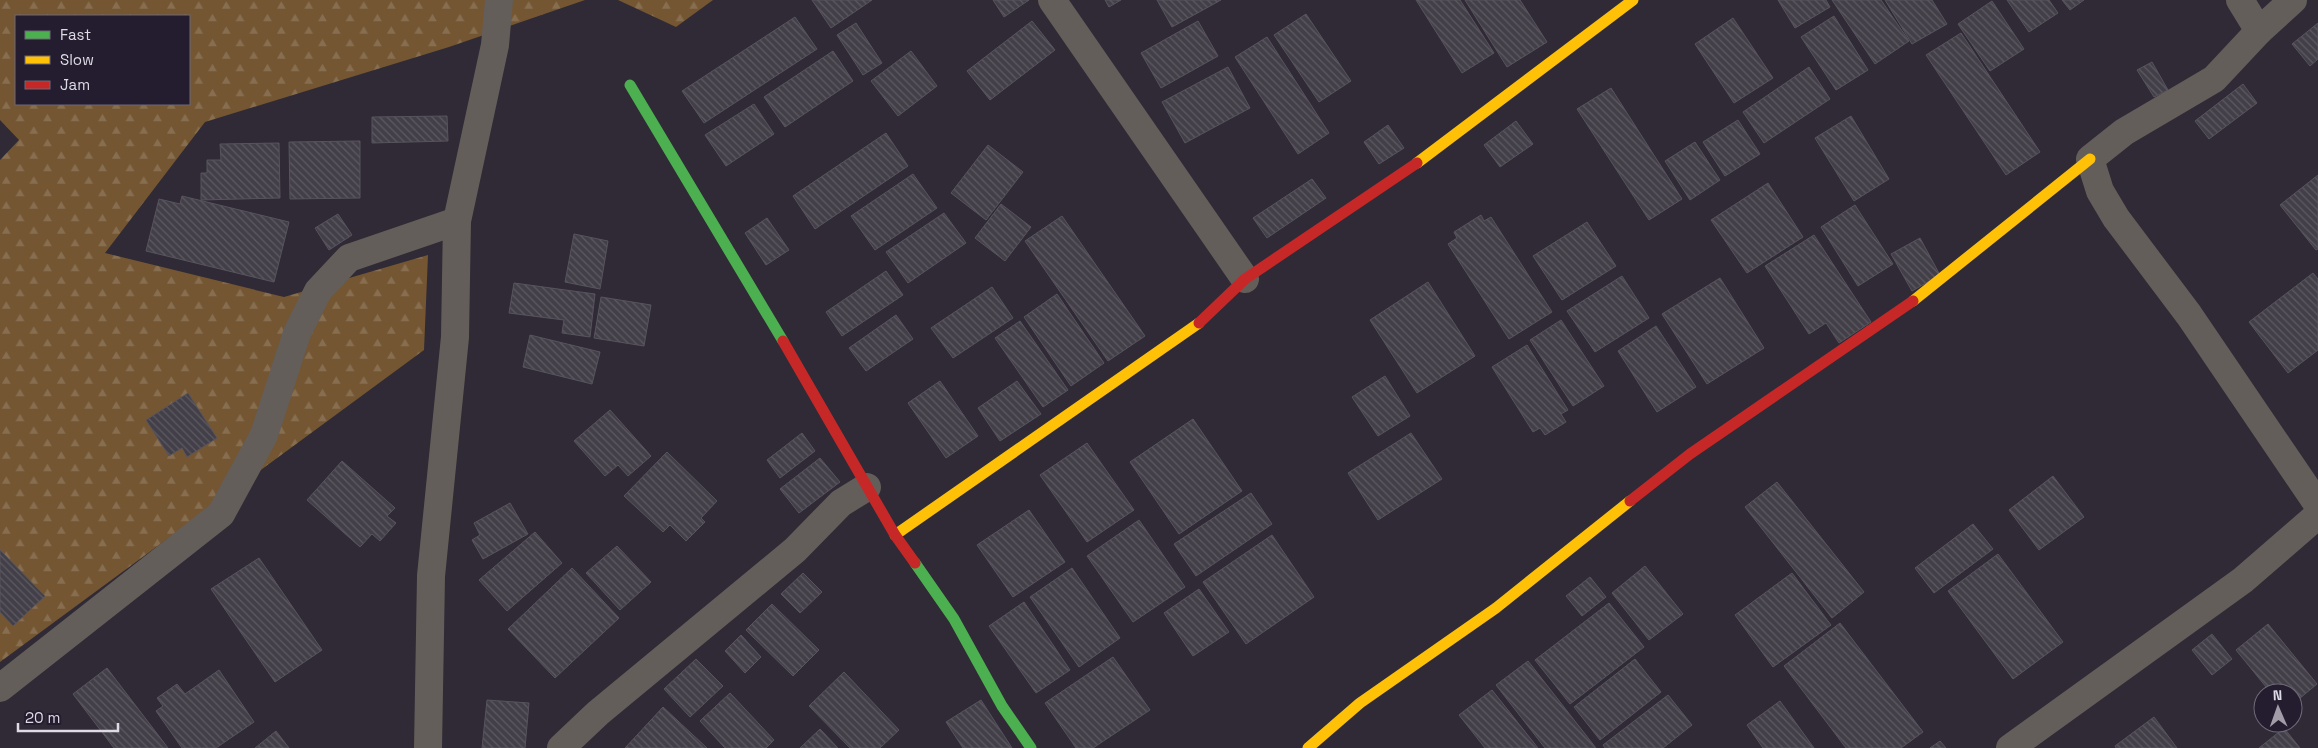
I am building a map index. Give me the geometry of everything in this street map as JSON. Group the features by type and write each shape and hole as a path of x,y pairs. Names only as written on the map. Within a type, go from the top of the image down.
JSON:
{"street":[{"path":"428,748 431,576 455,337 457,221 495,45 499,0"},
{"path":"1052,0 1246,279"},
{"path":"895,535 1203,320 1246,279 1411,167 1633,0"},
{"path":"2240,0 2259,31"},
{"path":"1308,748 1360,703 1496,608 1690,454 1903,309 2124,132 2214,80 2259,31 2293,0"},
{"path":"630,85 768,315 895,535 954,619 1002,706 1031,748"},
{"path":"2090,159 2100,191 2116,218 2189,315 2318,505"},
{"path":"0,688 221,514 264,435 301,325 318,291 349,258 457,221"},
{"path":"561,748 598,713 795,550 841,503 867,487"},
{"path":"2010,748 2243,580 2318,515"}],"green space":[{"path":"0,0 585,0 449,47 205,122 105,253 284,297 428,255 424,350 0,662 0,160 19,140 0,120"},
{"path":"618,0 713,0 676,27"}],"building":[{"path":"812,0 872,0 831,28"},
{"path":"993,0 1029,0 1004,17"},
{"path":"1105,0 1121,0 1109,7"},
{"path":"1157,0 1221,0 1172,27"},
{"path":"1416,0 1460,0 1494,53 1462,73"},
{"path":"1465,0 1520,0 1547,42 1507,67"},
{"path":"1778,0 1826,0 1830,7 1795,28"},
{"path":"1832,0 1881,0 1909,41 1875,64"},
{"path":"1885,0 1932,0 1947,24 1912,44"},
{"path":"2007,0 2049,0 2058,13 2029,32"},
{"path":"2062,0 2084,0 2070,10"},
{"path":"1992,1 2024,49 1990,71 1958,24"},
{"path":"1306,14 1351,81 1319,102 1274,35"},
{"path":"1834,16 1868,70 1836,90 1801,37"},
{"path":"795,17 817,49 704,123 682,91"},
{"path":"1733,18 1773,78 1734,103 1695,44"},
{"path":"1032,21 1055,50 990,100 967,71"},
{"path":"1198,21 1218,56 1161,88 1141,53"},
{"path":"856,23 882,63 863,75 837,35"},
{"path":"2318,23 2318,59 2310,66 2292,44"},
{"path":"1961,33 2040,152 2006,175 1926,55"},
{"path":"1267,37 1329,133 1298,154 1235,57"},
{"path":"833,51 853,81 785,127 764,97"},
{"path":"911,51 937,86 898,116 871,81"},
{"path":"2152,62 2168,90 2154,97 2137,70"},
{"path":"1228,67 1250,108 1185,143 1162,102"},
{"path":"1809,67 1830,99 1764,143 1743,112"},
{"path":"2243,84 2257,103 2209,139 2195,121"},
{"path":"1611,88 1682,199 1649,220 1577,109"},
{"path":"754,104 774,134 726,166 705,135"},
{"path":"447,116 448,141 372,143 372,117"},
{"path":"1851,116 1889,179 1854,201 1815,138"},
{"path":"1738,120 1760,154 1725,176 1703,142"},
{"path":"1516,121 1533,144 1500,167 1484,145"},
{"path":"1388,125 1404,148 1379,164 1364,142"},
{"path":"886,133 908,166 815,229 793,196"},
{"path":"360,141 360,198 290,199 289,142"},
{"path":"1695,142 1720,180 1690,200 1665,161"},
{"path":"279,143 280,198 201,200 201,173 207,173 207,160 221,160 220,144"},
{"path":"988,145 1023,172 986,220 951,193"},
{"path":"913,174 937,208 875,250 851,216"},
{"path":"2318,175 2318,249 2316,250 2280,205"},
{"path":"1312,179 1326,198 1267,238 1253,218"},
{"path":"1768,183 1803,237 1747,273 1711,220"},
{"path":"182,196 289,222 274,282 146,251 159,199 180,204"},
{"path":"1001,204 1031,227 1005,261 975,238"},
{"path":"1855,205 1893,264 1858,286 1821,227"},
{"path":"944,213 966,243 908,283 886,252"},
{"path":"338,214 352,235 329,250 315,228"},
{"path":"1481,215 1484,221 1491,217 1552,312 1509,339 1448,244 1457,238 1454,232"},
{"path":"1062,216 1145,336 1108,361 1025,241"},
{"path":"767,218 789,250 766,265 745,233"},
{"path":"1587,222 1616,266 1562,300 1533,256"},
{"path":"574,234 608,241 600,289 565,282"},
{"path":"1814,235 1871,322 1839,343 1826,323 1809,334 1765,266"},
{"path":"1920,238 1940,275 1912,291 1891,254"},
{"path":"886,271 903,295 842,336 826,312"},
{"path":"2313,273 2318,279 2318,350 2288,373 2249,322"},
{"path":"1622,276 1649,318 1595,352 1567,311"},
{"path":"1720,278 1764,348 1707,384 1662,314"},
{"path":"1428,282 1475,356 1417,393 1370,320"},
{"path":"514,283 595,294 590,337 562,333 564,320 509,313"},
{"path":"992,287 1013,318 953,358 931,328"},
{"path":"1057,294 1104,363 1071,386 1024,317"},
{"path":"601,297 651,305 644,346 594,338"},
{"path":"896,315 913,339 866,371 849,348"},
{"path":"1561,320 1604,386 1573,406 1530,340"},
{"path":"1020,321 1068,390 1043,407 995,338"},
{"path":"1656,326 1696,387 1657,412 1618,351"},
{"path":"530,335 600,352 592,384 523,367"},
{"path":"1527,345 1568,410 1561,414 1566,422 1545,435 1540,428 1533,432 1492,367"},
{"path":"1385,376 1410,416 1378,436 1352,397"},
{"path":"940,381 978,436 946,458 908,403"},
{"path":"1017,381 1041,414 1000,441 978,408"},
{"path":"188,393 217,438 187,457 182,448 169,456 146,420"},
{"path":"610,410 651,456 628,476 618,465 605,476 574,441"},
{"path":"1193,419 1242,491 1179,534 1130,462"},
{"path":"802,433 815,451 780,478 767,460"},
{"path":"1411,433 1442,479 1378,520 1348,473"},
{"path":"1087,443 1134,510 1087,542 1040,475"},
{"path":"667,452 717,501 701,518 705,522 686,541 670,525 663,532 624,496"},
{"path":"820,458 840,482 799,513 780,489"},
{"path":"342,461 395,508 387,516 396,523 380,541 372,534 360,547 307,500"},
{"path":"2053,476 2084,517 2039,550 2009,510"},
{"path":"1777,482 1864,592 1832,618 1745,507"},
{"path":"1251,493 1272,524 1196,576 1174,544"},
{"path":"510,503 528,534 483,559 472,540 480,535 474,523"},
{"path":"1029,510 1065,562 1013,597 977,545"},
{"path":"1139,520 1185,587 1133,622 1087,556"},
{"path":"1973,524 1993,549 1934,593 1915,568"},
{"path":"535,532 562,563 507,611 479,580"},
{"path":"1272,535 1314,597 1246,644 1203,582"},
{"path":"617,546 651,582 620,610 586,573"},
{"path":"0,550 45,596 13,626 0,612"},
{"path":"1998,554 2063,642 2013,679 1948,591"},
{"path":"259,558 322,650 275,682 211,589"},
{"path":"1645,566 1683,614 1649,640 1612,593"},
{"path":"572,568 619,618 555,678 508,629"},
{"path":"1072,568 1120,638 1079,667 1030,597"},
{"path":"803,573 822,592 800,613 781,594"},
{"path":"1792,573 1831,625 1773,667 1735,615"},
{"path":"1590,577 1606,597 1582,616 1566,596"},
{"path":"1199,589 1229,632 1193,656 1164,613"},
{"path":"1024,602 1070,670 1036,693 989,626"},
{"path":"1609,603 1644,647 1570,704 1535,660"},
{"path":"772,604 819,650 793,676 746,630"},
{"path":"1840,623 1923,732 1901,748 1846,748 1784,666"},
{"path":"2268,624 2317,684 2303,696 2303,683 2263,683 2236,650"},
{"path":"2212,634 2232,659 2212,675 2192,650"},
{"path":"741,635 761,657 745,673 725,651"},
{"path":"1113,657 1150,710 1093,748 1076,748 1045,703"},
{"path":"696,659 723,686 690,717 664,689"},
{"path":"1635,659 1661,692 1600,740 1574,707"},
{"path":"1528,661 1596,748 1545,748 1496,685"},
{"path":"107,668 168,748 114,748 73,694"},
{"path":"219,670 254,722 216,748 182,748 156,711 163,706 157,698 177,684 185,694"},
{"path":"844,672 899,730 880,748 850,748 809,706"},
{"path":"1492,690 1538,748 1485,748 1459,715"},
{"path":"730,693 774,740 766,748 725,748 700,721"},
{"path":"1668,695 1692,725 1663,748 1605,748 1603,745"},
{"path":"487,700 529,703 525,748 482,748"},
{"path":"981,700 1012,748 963,748 946,722"},
{"path":"1780,701 1814,748 1763,748 1747,725"},
{"path":"663,707 707,748 625,748"},
{"path":"2154,717 2177,748 2116,748 2115,746"},
{"path":"820,729 838,748 800,748"},
{"path":"276,731 289,748 255,748"},
{"path":"2278,733 2288,733 2300,748 2259,748"},
{"path":"1940,741 1946,748 1930,748"}],"traffic: fast":[{"path":"630,85 783,341"},
{"path":"915,563 954,619 1002,706 1031,748"}],"traffic: slow":[{"path":"1417,163 1633,0"},
{"path":"1913,301 2090,159"},
{"path":"895,535 1199,323"},
{"path":"1308,748 1360,703 1496,608 1630,501"}],"traffic: jam":[{"path":"1199,323 1245,279 1417,163"},
{"path":"1630,501 1690,454 1913,301"},
{"path":"783,341 895,535 915,563"}]}
